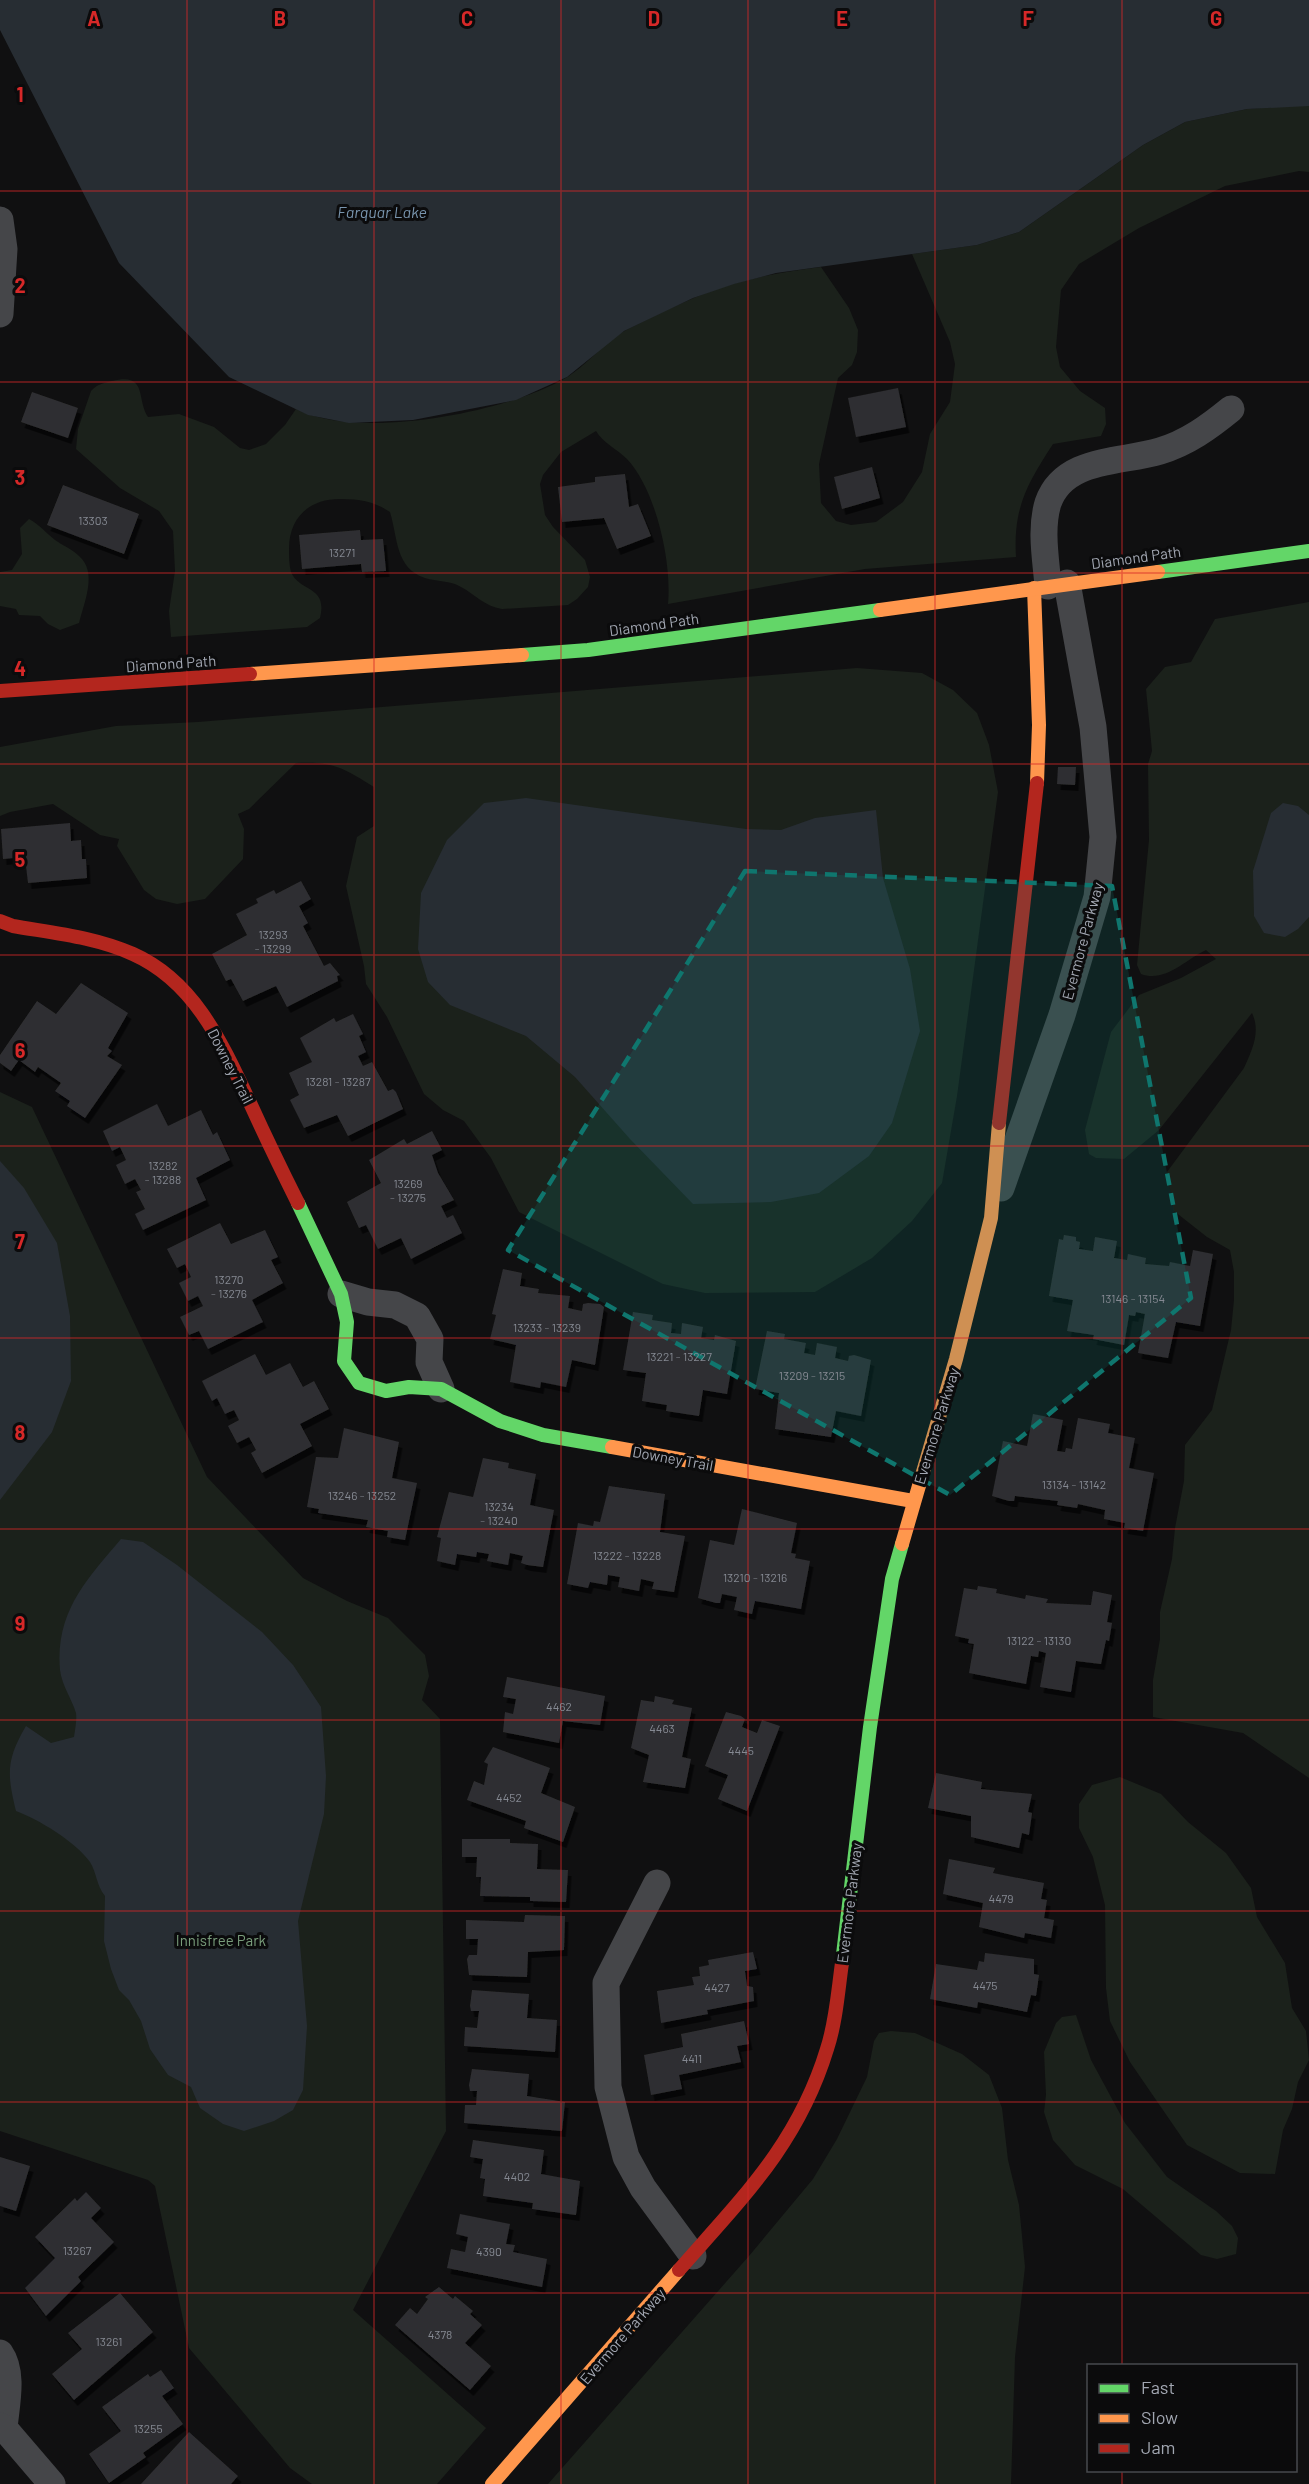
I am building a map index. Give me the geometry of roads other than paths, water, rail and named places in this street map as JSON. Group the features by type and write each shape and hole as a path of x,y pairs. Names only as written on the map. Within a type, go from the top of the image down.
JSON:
{"street":[{"path":"0,220 4,249 0,314"},
{"path":"1050,586 1046,516 1051,497 1061,483 1086,466 1160,451 1176,445 1204,430 1231,409"},
{"name":"Diamond Path","path":"0,691 588,650 1309,551"},
{"name":"Evermore Parkway","path":"991,1218 1005,1058 1037,791 1039,725 1050,586"},
{"name":"Evermore Parkway","path":"492,2484 767,2169 783,2146 809,2098 828,2047 838,1994 870,1727 892,1579 956,1359 991,1218 1062,1016 1097,897 1103,837 1095,749 1050,586"},
{"name":"Downey Trail","path":"0,921 13,926 96,941 133,954 164,971 190,997 218,1036 341,1294 347,1322 344,1361 359,1383 386,1391 409,1387 441,1389 500,1421 543,1435 913,1501"},
{"path":"341,1294 368,1302 395,1305 417,1316 430,1339 429,1362 441,1389"},
{"path":"657,1883 606,1983 608,2087 626,2157 643,2188 693,2256"},
{"path":"0,2353 4,2359 8,2385 2,2427 52,2484"}],"water":[{"name":"Farquar Lake","path":"0,0 1309,0 1309,106 1247,109 1185,122 1143,145 1019,232 977,245 776,273 693,298 624,331 567,377 516,400 413,420 349,423 308,415 229,377 119,263 0,30"},
{"path":"526,798 746,829 781,830 815,818 876,810 883,878 910,969 920,1031 892,1123 869,1156 819,1193 771,1202 693,1204 630,1139 575,1077 526,1036 450,1005 428,982 418,949 421,893 447,840 484,803"},
{"path":"1283,803 1298,806 1309,815 1309,917 1298,929 1285,937 1264,933 1254,916 1253,871 1271,813"},
{"path":"0,1161 24,1188 57,1243 70,1316 71,1381 52,1432 0,1500"},
{"path":"121,1539 143,1542 177,1565 262,1632 293,1665 321,1707 326,1776 324,1814 298,1921 307,2026 303,2090 293,2110 274,2121 244,2131 223,2124 200,2108 191,2087 168,2075 150,2049 141,2021 129,2000 119,1990 111,1969 104,1941 105,1896 90,1862 84,1854 56,1832 16,1811 13,1798 10,1767 15,1748 26,1726 51,1743 74,1737 76,1713 60,1670 63,1631 68,1614 85,1583"}],"park label":[{"name":"Innisfree Park","path":"221,1940"}]}
